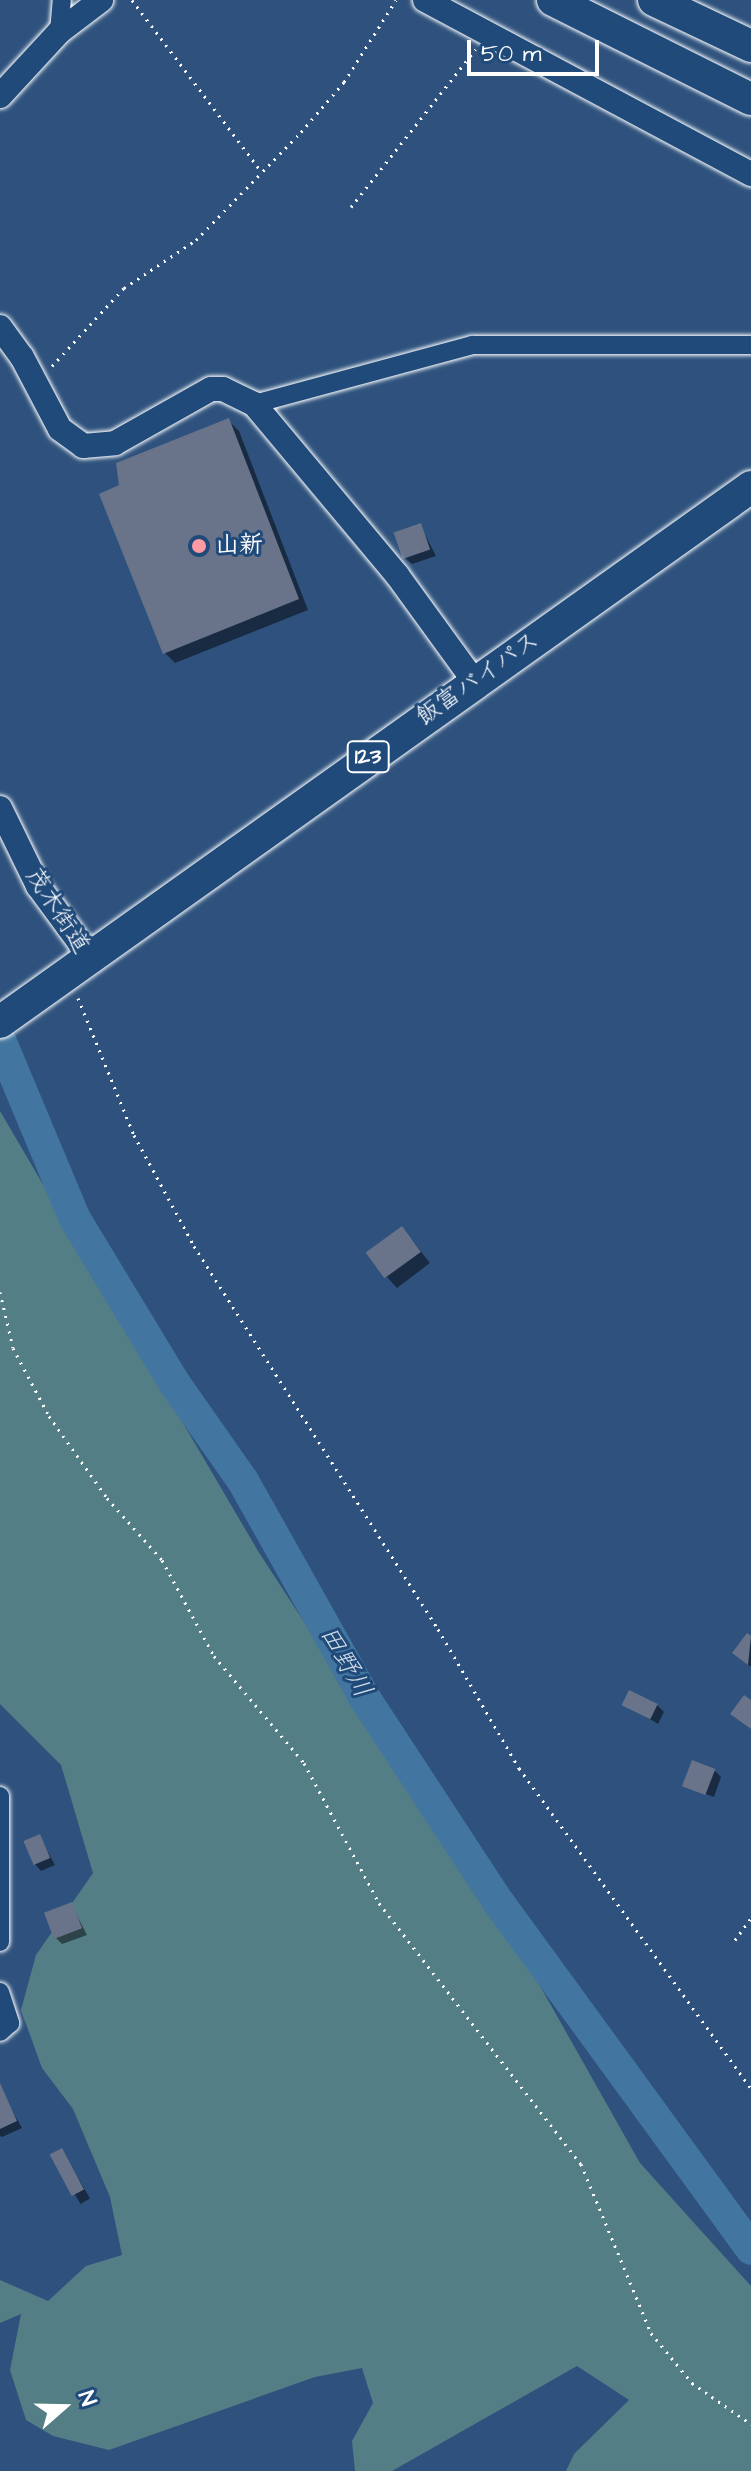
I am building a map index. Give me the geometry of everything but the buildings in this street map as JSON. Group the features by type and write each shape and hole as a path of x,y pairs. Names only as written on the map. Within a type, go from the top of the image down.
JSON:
{"highway":[{"path":"553,0 751,99"},
{"path":"584,0 751,81"},
{"path":"654,0 751,46"},
{"path":"692,0 751,29"},
{"name":"飯富バイパス","path":"70,973 474,681 751,487"},
{"name":"茂木街道","path":"0,1022 70,973"}],"street":[{"path":"59,32 62,0"},
{"path":"0,96 59,32 101,0"},
{"path":"425,0 481,34 751,174"},
{"path":"0,327 60,429 70,439 97,448 115,443 211,389 223,389 254,404 397,575 474,681"},
{"path":"254,404 472,345 751,345"},
{"name":"茂木街道","path":"0,808 38,886 70,973"},
{"path":"0,1796 0,1942"},
{"path":"0,1992 10,2023 0,2032"}],"path":[{"path":"132,0 261,171"},
{"path":"32,379 89,329 124,288 196,240 344,82 396,0"},
{"path":"351,207 476,50 481,34"},
{"path":"70,973 134,1135 194,1246 438,1629 519,1768 751,2088"},
{"path":"0,1292 13,1348 49,1416 107,1498 162,1560 214,1656 304,1763 379,1903 581,2164 651,2333 692,2383 751,2424"},
{"path":"735,1940 751,1918"}],"green space":[{"path":"0,1111 258,1551 535,1977 640,2163 751,2286 751,2471 566,2471 574,2454 629,2400 577,2366 392,2471 355,2471 352,2441 373,2403 362,2368 315,2377 109,2450 53,2436 26,2420 10,2370 21,2314 0,2323 0,2280 48,2301 86,2266 122,2255 110,2197 73,2109 42,2068 21,2010 36,1955 93,1873 61,1765 0,1704"}],"waterway":[{"name":"田野川","path":"0,1040 75,1219 175,1384 243,1481 364,1697 499,1903 751,2249"}],"place":[{"name":"山新","path":"199,546"}]}
